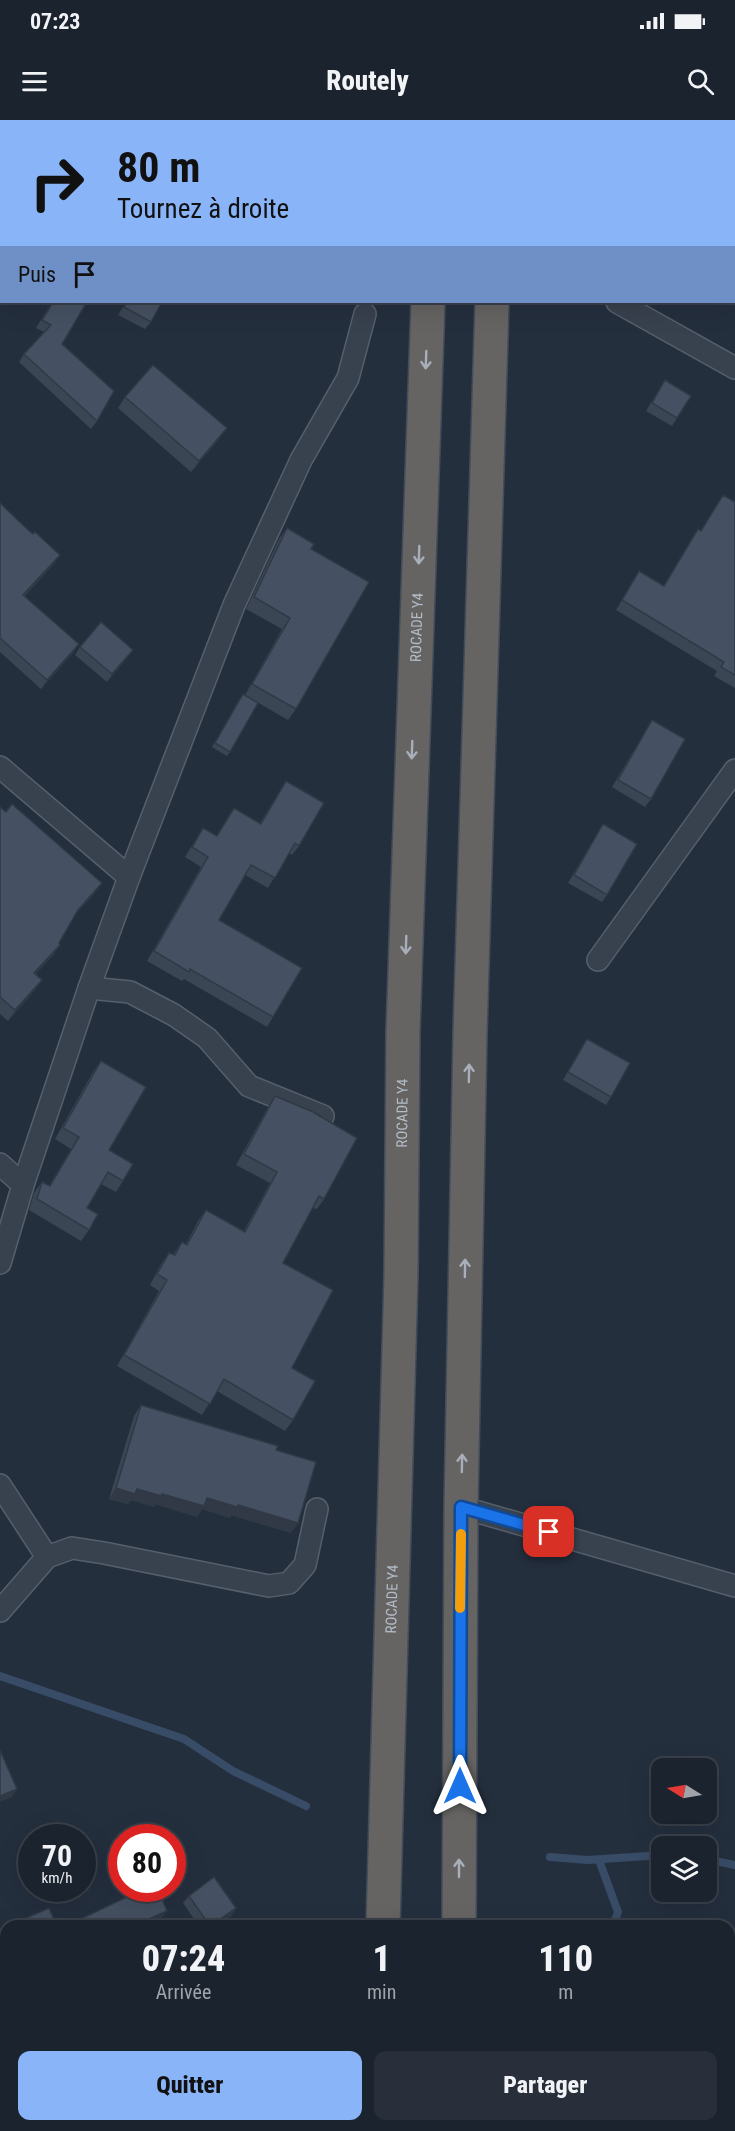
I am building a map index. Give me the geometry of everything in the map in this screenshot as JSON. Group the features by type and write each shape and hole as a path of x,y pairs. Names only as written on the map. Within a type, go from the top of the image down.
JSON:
{"highway":[{"name":"ROCADE Y4","path":"383,1920 401,1275 403,1031 428,303"},
{"path":"459,1920 461,1507 470,1011 492,303"}],"street":[{"path":"619,303 735,368"},
{"path":"0,1263 23,1185 129,877 234,605 301,460 348,378 365,314"},
{"path":"0,767 129,877"},
{"path":"598,960 735,770"},
{"path":"89,988 130,992 174,1015 207,1038 249,1086 322,1116"},
{"path":"0,1164 23,1185"},
{"path":"0,1485 47,1557"},
{"path":"461,1507 735,1586"},
{"path":"0,1611 47,1557 72,1548 269,1586 289,1583 305,1565 317,1509"}],"building":[{"path":"52,303 86,303 62,344 114,391 97,421 24,354 51,325 42,320"},
{"path":"126,303 161,303 151,322 124,307"},
{"path":"153,365 227,428 199,461 125,397"},
{"path":"665,380 691,396 677,418 652,403"},
{"path":"723,495 735,502 735,675 721,667 724,662 622,600 639,571 664,586 698,529 701,531"},
{"path":"0,503 33,534 35,532 60,555 23,595 79,644 47,680 0,638"},
{"path":"287,528 314,544 311,549 369,582 296,709 252,684 290,618 254,597"},
{"path":"101,622 133,650 112,674 80,647"},
{"path":"243,694 258,703 230,752 215,743"},
{"path":"652,720 685,739 651,799 618,780"},
{"path":"286,781 324,803 299,846 295,843 275,878 251,865 219,920 302,968 273,1017 154,951 208,857 192,847 203,828 217,836 234,808 261,824"},
{"path":"12,804 102,883 78,910 59,943 60,945 34,973 42,980 15,1010 0,997 0,807 6,812"},
{"path":"603,824 637,844 607,895 574,875"},
{"path":"587,1039 630,1063 611,1097 568,1072"},
{"path":"101,1061 146,1087 109,1150 133,1164 123,1181 108,1172 87,1208 98,1214 89,1230 37,1199 42,1182 50,1186 79,1137 63,1128"},
{"path":"275,1096 313,1112 357,1138 324,1199 319,1196 283,1263 333,1290 292,1368 315,1381 293,1420 224,1379 210,1404 124,1355 167,1280 157,1274 169,1253 175,1255 182,1242 187,1245 206,1210 245,1232 277,1172 244,1154"},
{"path":"141,1405 278,1446 276,1450 316,1462 298,1523 207,1498 204,1506 162,1494 161,1496 137,1489 135,1494 116,1488"},
{"path":"0,1750 17,1789 0,1796"},
{"path":"214,1877 236,1908 219,1920 206,1920 189,1896"},
{"path":"116,1902 163,1902 167,1911 147,1920 79,1920"},
{"path":"49,1908 54,1920 22,1920"}],"waterway":[{"path":"0,1676 184,1739 233,1771 306,1806"},
{"path":"550,1857 588,1860 651,1856"},
{"path":"599,1860 618,1912 615,1920"},
{"path":"717,1861 735,1865"}],"slow traffic":[{"path":"460,1608 461,1534"}],"route":[{"path":"460,1786 461,1507 549,1532"}]}
